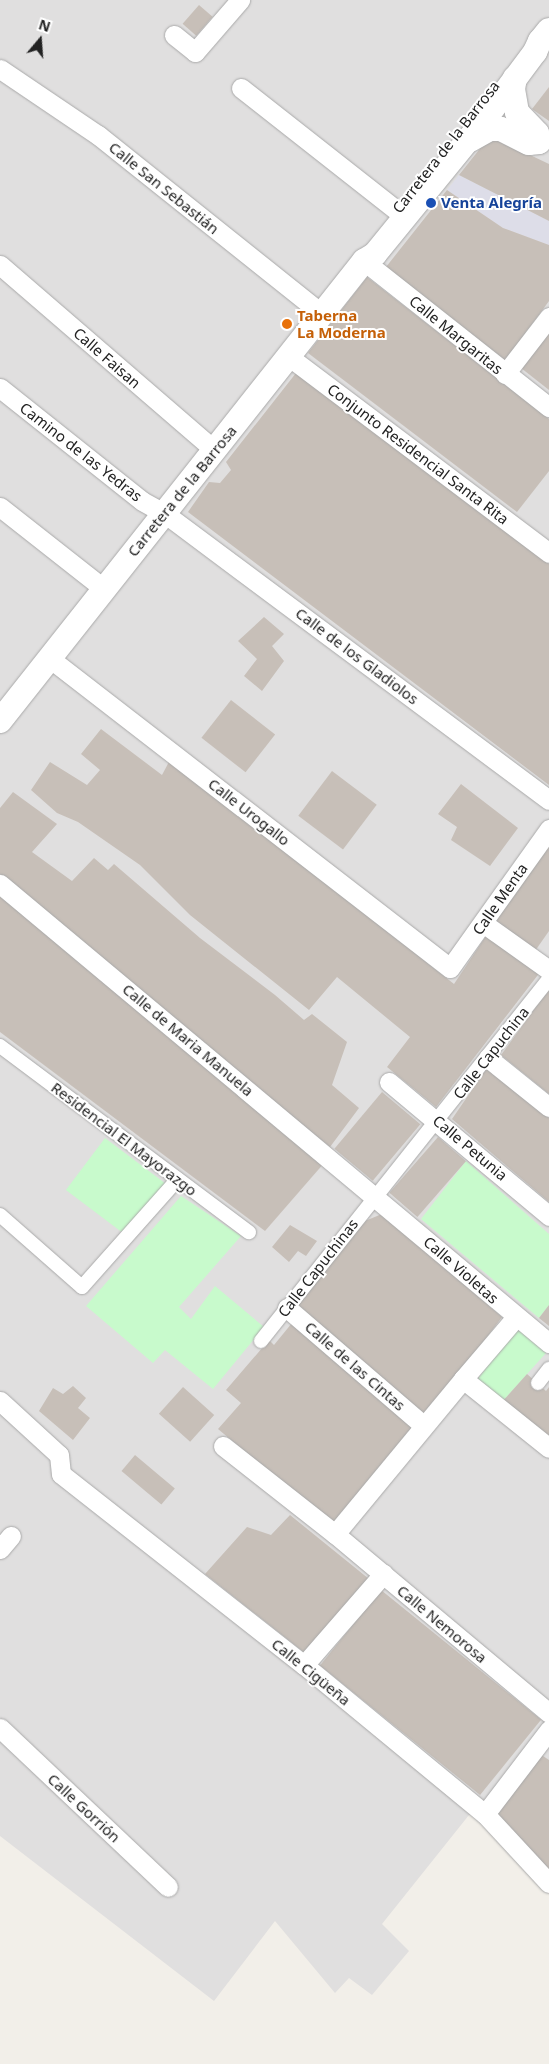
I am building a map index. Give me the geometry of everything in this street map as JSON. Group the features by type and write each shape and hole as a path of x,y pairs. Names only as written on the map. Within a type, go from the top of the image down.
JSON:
{"street":[{"path":"174,35 195,52 240,0"},
{"name":"Carretera de la Barrosa","path":"364,261 366,249 396,210 495,109 535,52 544,35"},
{"name":"Carretera de la Barrosa","path":"2,715 364,261 375,254 464,145 476,135 490,129 495,109 527,47 544,35"},
{"name":"Calle San Sebastián","path":"0,70 98,135 322,314"},
{"path":"515,78 513,90 517,112 537,133 544,145"},
{"path":"241,88 396,210"},
{"path":"495,109 529,143 544,145"},
{"name":"Calle Margaritas","path":"364,261 549,407"},
{"name":"Calle Faisan","path":"0,265 214,450"},
{"path":"505,374 549,317"},
{"name":"Conjunto Residencial Santa Rita","path":"288,356 549,553"},
{"name":"Camino de las Yedras","path":"0,388 142,500 164,513"},
{"path":"0,507 103,588"},
{"name":"Calle de los Gladiolos","path":"164,513 549,800"},
{"name":"Calle Urogallo","path":"48,657 450,968"},
{"name":"Calle Menta","path":"450,968 549,829"},
{"name":"Calle de Maria Manuela","path":"0,884 375,1196"},
{"path":"483,923 549,970"},
{"name":"Calle Capuchina","path":"375,1196 438,1121 549,979"},
{"name":"Residencial El Mayorazgo","path":"0,1046 249,1232"},
{"path":"488,1058 549,1107"},
{"name":"Calle Petunia","path":"389,1082 438,1121 549,1216"},
{"path":"0,1215 82,1287 178,1179"},
{"name":"Calle Capuchinas","path":"261,1341 375,1196"},
{"name":"Calle Violetas","path":"375,1196 549,1343"},
{"name":"Calle de las Cintas","path":"287,1308 423,1425"},
{"path":"336,1534 423,1425 516,1317"},
{"path":"538,1383 549,1369"},
{"path":"463,1379 549,1448"},
{"name":"Calle Cigüeña","path":"0,1401 59,1455 61,1474 304,1665 485,1814 549,1883"},
{"name":"Calle Nemorosa","path":"223,1446 336,1534 549,1713"},
{"path":"304,1665 383,1574"},
{"name":"Calle Gorrión","path":"0,1728 168,1887"},
{"path":"485,1814 549,1730"}],"shaded area":[{"path":"0,0 549,0 549,1869 494,1816 469,1815 382,1924 409,1951 372,1995 349,1978 335,1993 275,1921 214,2001 0,1836"},
{"path":"459,175 549,221 549,245 503,228 447,190"}],"green space":[{"path":"105,1138 170,1187 131,1239 66,1190"},
{"path":"466,1161 549,1234 549,1305 539,1318 421,1219"},
{"path":"181,1196 241,1236 179,1307 191,1319 215,1286 264,1327 213,1389 165,1350 153,1363 86,1306"},
{"path":"516,1328 546,1353 502,1402 477,1380"}],"building":[{"path":"199,5 213,17 196,36 183,24"},
{"path":"549,87 549,121 532,109"},
{"path":"490,136 549,164 549,221 459,175"},
{"path":"447,190 503,228 549,245 549,301 505,361 386,267"},
{"path":"367,277 549,419 549,471 517,512 308,353"},
{"path":"549,331 549,390 521,368"},
{"path":"296,373 549,564 549,785 188,512 209,482 220,483 231,470 226,462"},
{"path":"264,617 284,634 272,646 284,661 262,691 244,676 257,659 238,641"},
{"path":"231,700 275,734 246,772 201,738"},
{"path":"101,729 162,775 170,760 454,984 488,933 541,971 436,1107 387,1067 410,1037 337,977 309,1010 190,915 140,865 78,822 57,813 31,790 50,762 87,785 100,770 81,754"},
{"path":"332,771 377,805 343,849 298,816"},
{"path":"461,784 518,828 490,866 451,840 457,827 438,814"},
{"path":"13,792 57,824 32,852 72,881 94,858 108,870 114,864 200,938 275,995 304,1020 312,1014 347,1042 332,1085 359,1108 330,1147 104,964 0,874 0,808"},
{"path":"549,839 549,931 535,951 491,921"},
{"path":"0,894 325,1162 265,1231 0,1032"},
{"path":"549,989 549,1094 501,1055"},
{"path":"487,1068 549,1118 549,1202 452,1119"},
{"path":"382,1092 420,1124 373,1181 334,1149"},
{"path":"438,1137 466,1161 417,1217 389,1193"},
{"path":"382,1214 502,1317 427,1417 293,1308 365,1221"},
{"path":"290,1225 317,1241 306,1256 298,1251 289,1262 272,1247"},
{"path":"549,1305 549,1326 539,1318"},
{"path":"292,1323 416,1430 335,1527 218,1429 241,1403 226,1390 269,1340 274,1345"},
{"path":"527,1374 546,1391 549,1387 549,1438 502,1402"},
{"path":"73,1386 86,1398 78,1408 90,1418 73,1440 39,1411 53,1388 63,1394"},
{"path":"183,1387 214,1415 190,1442 159,1414"},
{"path":"135,1455 175,1488 161,1505 122,1471"},
{"path":"290,1515 369,1579 306,1654 205,1574 247,1527 271,1535"},
{"path":"381,1590 541,1720 480,1795 320,1665"},
{"path":"540,1754 549,1760 549,1871 496,1813"}],"place":[{"name":"Venta Alegría","path":"431,203"},
{"name":"Taberna La Moderna","path":"287,324"}]}
